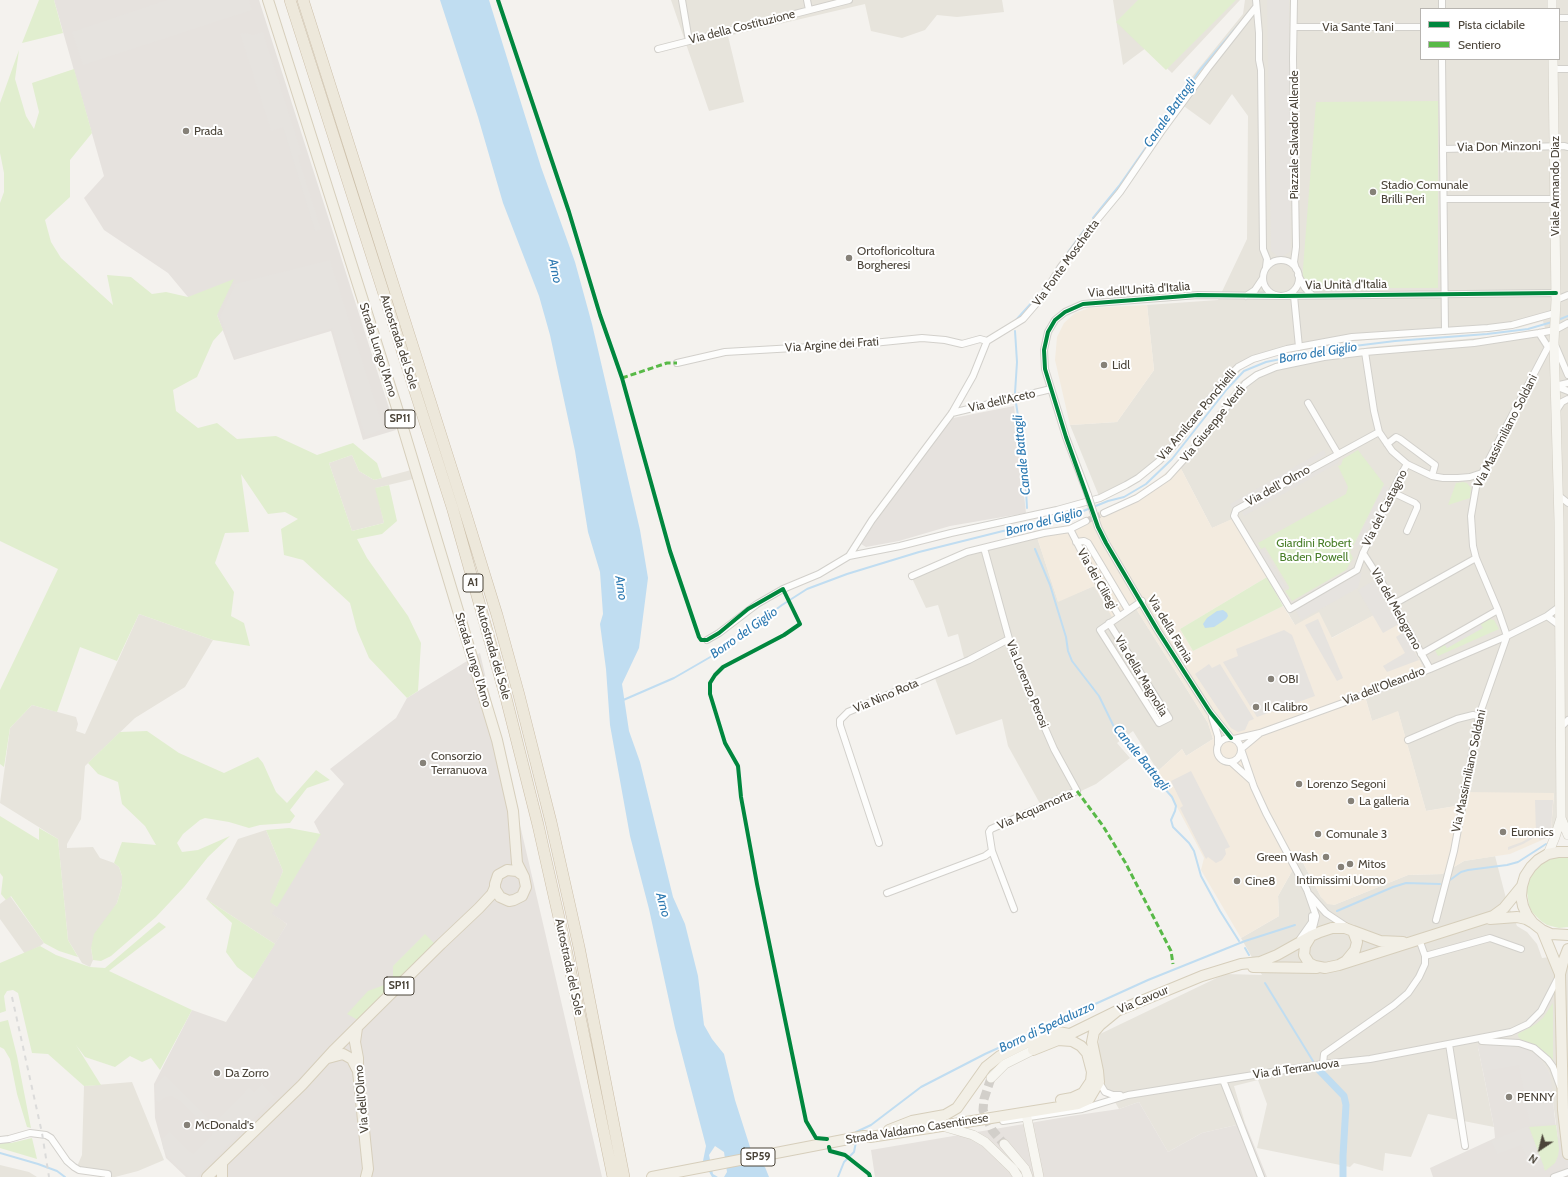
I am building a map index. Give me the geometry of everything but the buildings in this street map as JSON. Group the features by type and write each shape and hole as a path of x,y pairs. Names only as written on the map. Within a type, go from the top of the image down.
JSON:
{"highway":[{"name":"Autostrada del Sole","path":"290,0 453,510 506,698 554,895 613,1177"},
{"name":"Autostrada del Sole","path":"303,0 464,508 497,615 519,695 551,822 569,903 624,1177"}],"main road":[{"name":"Strada Lungo l'Arno","path":"268,0 397,408 497,740 513,811 517,863 521,874"},
{"name":"Strada Lungo l'Arno","path":"502,872 508,863 515,841"},
{"path":"1568,852 1548,854 1538,860 1525,876 1521,896 1523,906 1533,923 1542,930 1551,934 1568,935"},
{"path":"512,869 521,874 526,882 526,887 522,896 514,900 504,900 497,893 495,887 496,879 502,872 512,869"},
{"name":"Via Cavour","path":"1219,970 1250,967 1321,968 1338,965 1381,953 1494,916 1504,908 1522,886"},
{"name":"SP11","path":"357,1028 479,908 492,894 495,887"},
{"name":"SP11","path":"479,908 504,900"},
{"name":"Via Cavour","path":"1480,920 1517,917 1526,919 1533,923"},
{"name":"Via Cavour","path":"1033,1050 1058,1040 1118,1011 1219,970 1241,964 1260,962 1277,955 1311,936 1332,928 1345,928 1380,941 1415,941"},
{"name":"Via Cavour","path":"1338,965 1346,961 1355,950 1357,942 1351,930"},
{"path":"1542,930 1560,974 1564,1028 1562,1092 1568,1154"},
{"path":"1311,936 1304,946 1304,955 1309,962 1321,968"},
{"path":"1560,974 1568,949"},
{"path":"1099,1082 1092,1042 1094,1032 1100,1025 1118,1011"},
{"path":"207,1177 302,1085 357,1028"},
{"name":"Via dell'Olmo","path":"357,1028 356,1042 358,1071 369,1174"},
{"name":"Via Cavour","path":"864,1136 869,1133 886,1130 912,1121 945,1115 957,1108 986,1067 1000,1056 1026,1043 1058,1032 1069,1034"},
{"path":"886,1130 1072,1098 1083,1093 1091,1081 1092,1072 1087,1053 1081,1046 1072,1041 1058,1040"},
{"path":"327,1059 342,1054 347,1055 352,1059 358,1071"},
{"name":"Strada Valdarno Casentinese","path":"652,1177 864,1136 942,1126 1078,1104 1089,1099 1099,1082"},
{"path":"222,1163 222,1177"}],"street":[{"path":"682,0 689,41"},
{"path":"807,0 809,10"},
{"name":"Via della Costituzione","path":"658,49 849,0"},
{"name":"Piazzale Salvador Allende","path":"1282,296 1288,295 1296,286 1297,272 1294,262 1296,247 1294,0"},
{"path":"1246,296 1255,290 1263,278 1267,259 1263,249 1261,70 1256,3"},
{"name":"Via Fonte Moschetta","path":"987,341 1023,318 1042,297 1069,256 1120,192 1165,126 1256,3"},
{"name":"Via Sante Tani","path":"1295,27 1420,27"},
{"path":"1442,60 1445,331"},
{"name":"Viale Armando Diaz","path":"1554,60 1556,297 1555,330 1552,346 1555,386 1558,494 1560,818"},
{"path":"1554,69 1568,69"},
{"name":"Via Don Minzoni","path":"1443,148 1568,147"},
{"path":"1444,199 1555,199"},
{"path":"1266,268 1271,264 1282,261 1292,265 1297,272"},
{"name":"Via Unità d'Italia","path":"1297,272 1305,288 1312,296"},
{"path":"1263,278 1264,284 1271,293 1282,296"},
{"name":"Via Unità d'Italia","path":"1246,296 1445,294 1556,297"},
{"name":"Via dell'Unità d'Italia","path":"1098,527 1088,495 1066,437 1045,370 1044,350 1048,332 1055,320 1065,312 1083,304 1198,295 1246,296"},
{"path":"1556,297 1568,295"},
{"path":"1294,296 1298,347"},
{"name":"Via Amilcare Ponchielli","path":"849,556 900,546 1057,510 1100,498 1138,478 1159,461 1178,442 1224,381 1238,367 1253,359 1298,347 1368,335 1488,328 1512,325 1555,313"},
{"name":"Via Giuseppe Verdi","path":"1104,514 1137,498 1168,477 1195,447 1245,384 1257,375 1282,366 1324,357 1474,343 1555,330 1568,323"},
{"path":"1539,333 1552,346 1568,375"},
{"name":"Via Argine dei Frati","path":"677,363 725,352 863,344 922,338 945,340 962,344 980,339 987,341"},
{"path":"707,640 719,633 757,604 784,589 819,574 849,556 872,520 952,413 973,376 987,341"},
{"name":"Via Massimiliano Soldani","path":"1436,920 1454,851 1479,716 1507,636 1498,610 1476,558 1473,546 1470,516 1476,487 1482,473 1542,358 1548,354 1552,346"},
{"path":"1366,352 1374,411 1379,432 1392,451 1407,464 1432,476 1443,478 1466,478 1482,473"},
{"path":"1555,386 1568,383"},
{"path":"1555,386 1568,391"},
{"name":"Via dell'Aceto","path":"952,413 1051,389"},
{"path":"1556,411 1562,402 1568,399"},
{"path":"1308,403 1338,454"},
{"name":"Via dell' Olmo","path":"1290,609 1234,516 1236,510 1379,432"},
{"path":"1387,444 1396,437 1400,439 1435,465 1432,476"},
{"name":"Via del Castagno","path":"1290,609 1357,570 1363,552 1407,464"},
{"path":"1466,478 1476,487"},
{"path":"1392,492 1415,503 1416,505 1417,508 1407,531"},
{"path":"1558,494 1568,503"},
{"path":"912,576 967,552 1044,533 1070,529 1086,520"},
{"name":"Via della Farnia","path":"1098,527 1158,631 1210,712 1233,739 1239,743 1252,781 1268,817 1306,890 1316,916 1311,936"},
{"name":"Via dei Ciliegi","path":"1070,529 1093,574 1119,616"},
{"name":"Via dei Ciliegi","path":"1076,542 1084,540 1088,543 1128,610"},
{"name":"Via Lorenzo Perosi","path":"984,548 1009,639 1021,675 1048,735 1077,791"},
{"name":"Via del Melograno","path":"1363,552 1430,669"},
{"path":"1394,604 1476,558"},
{"name":"Via della Magnolia","path":"1109,623 1169,718 1159,723 1100,630 1109,623 1119,616 1142,601"},
{"name":"Via dell'Oleandro","path":"1233,739 1260,733 1430,669 1507,636 1547,616 1559,607"},
{"name":"Via del Melograno","path":"1421,654 1498,610"},
{"path":"1547,616 1559,625"},
{"name":"Via Nino Rota","path":"879,843 840,726 840,720 848,712 969,660 1009,639"},
{"name":"Via della Farnia","path":"1210,712 1218,736 1217,750 1219,757 1224,761 1231,762 1252,781"},
{"path":"1408,740 1457,719 1473,715 1479,716"},
{"path":"1560,728 1568,720"},
{"name":"Via dell'Oleandro","path":"1241,749 1260,733"},
{"path":"1218,744 1224,739 1233,739"},
{"path":"1231,762 1237,759 1241,749"},
{"name":"Via Acquamorta","path":"1014,909 992,851 988,832 1077,791"},
{"path":"1560,818 1568,835"},
{"path":"1548,854 1555,838 1560,818"},
{"path":"887,893 985,856 992,851"},
{"name":"Via della Farnia","path":"1306,890 1326,913 1351,930"},
{"path":"1291,946 1302,938 1312,922 1313,909"},
{"path":"1425,956 1490,938 1521,949"},
{"path":"1323,1064 1324,1054 1394,1005 1408,993 1420,977 1425,964 1425,956 1415,941"},
{"name":"Via di Terranuova","path":"968,1122 1027,1118 1082,1109 1128,1095 1323,1064 1370,1059 1511,1032 1528,1024 1541,1011 1560,974"},
{"name":"Via di Terranuova","path":"1464,1041 1519,1043 1534,1048 1548,1060 1555,1073 1562,1092"},
{"path":"1449,1044 1465,1146"},
{"path":"991,1078 1005,1064 1033,1050"},
{"path":"1223,1080 1261,1177"},
{"name":"Via di Terranuova","path":"1099,1082 1105,1092 1113,1095 1128,1095"},
{"path":"1027,1118 1039,1177"},
{"path":"942,1126 973,1134 985,1142 1013,1169 1018,1177"},
{"path":"0,1140 30,1133 46,1135 52,1138 67,1162 74,1167 79,1170 108,1174 108,1177"},
{"path":"1004,1144 1025,1169 1028,1177"},
{"path":"1554,1177 1568,1172"}],"shaded area":[{"path":"54,0 259,0 396,430 363,440 331,331 234,360 217,315 188,297 168,273 104,230 84,198 104,176"},
{"path":"167,0 249,0 252,10 83,65 72,32"},
{"path":"671,0 1002,0 1004,12 957,17 937,15 925,30 902,38 871,31 865,4 728,36 744,102 709,111"},
{"path":"1113,0 1240,0 1172,73 1146,48 1123,65"},
{"path":"1245,0 1568,0 1568,826 1551,829 1554,794 1426,811 1398,712 1372,721 1363,689 1423,667 1390,607 1331,638 1295,625 1233,519 1212,528 1178,463 1240,382 1254,372 1282,362 1371,347 1524,334 1545,328 1543,321 1518,328 1352,341 1262,358 1244,367 1225,386 1177,448 1140,480 1101,501 1070,425 1117,422 1154,370 1147,305 1218,300 1247,239 1248,116 1232,94 1210,125 1174,99 1243,14"},
{"path":"1267,0 1289,0 1291,251 1280,258 1271,251"},
{"path":"263,32 302,154 298,156 321,229 315,231 283,127 271,131 240,34 245,33 254,35"},
{"path":"330,260 384,429 365,436 332,328 235,359 220,316 235,284"},
{"path":"1147,305 1154,370 1117,422 1070,425 1055,360 1057,337 1064,323 1075,313 1089,308"},
{"path":"1014,406 1026,513 950,526 899,541 866,547 861,544 887,504 953,418"},
{"path":"1324,450 1326,455 1232,509 1230,504"},
{"path":"352,455 359,471 374,480 411,470 413,479 376,488 384,523 352,531 329,463"},
{"path":"1341,456 1338,463 1244,516 1242,512"},
{"path":"1178,463 1212,528 1232,519 1267,577 1180,629 1193,651 1283,606 1295,625 1319,612 1332,638 1390,606 1423,667 1363,689 1372,721 1398,711 1426,811 1456,806 1462,792 1554,793 1549,837 1510,854 1464,861 1442,874 1408,875 1334,905 1327,904 1321,897 1300,857 1278,896 1279,916 1241,938 1201,870 1204,858 1158,771 1182,749 1186,756 1213,739 1208,723 1133,604 1112,617 1094,586 1058,602 1035,531 1069,525 1129,498"},
{"path":"1389,486 1360,547 1355,545 1383,487"},
{"path":"1035,531 1058,601 1094,586 1133,604 1208,723 1213,739 1186,756 1182,749 1158,771 1133,731 1117,743 1130,758 1096,784 1043,809 1008,746 1002,719 956,735 933,673 964,658 958,634 948,637 938,605 926,608 910,574 966,550"},
{"path":"1263,549 1286,587 1282,590 1259,551"},
{"path":"1362,572 1358,588 1301,620 1295,609"},
{"path":"1373,581 1399,624 1383,633 1358,590"},
{"path":"139,614 213,640 185,687 135,718 85,766 81,819 67,844 67,848 93,847 100,858 114,863 119,867 122,876 122,886 117,903 91,948 93,960 90,967 82,963 68,940 58,839 0,803 10,728 32,705 76,717 78,724 76,731 85,734"},
{"path":"1318,619 1343,678 1337,681 1305,625"},
{"path":"1479,622 1483,628 1447,648 1444,643"},
{"name":"OBI","path":"1284,630 1292,635 1315,696 1257,717 1223,662 1238,656 1236,649"},
{"path":"1404,632 1419,660 1387,672 1383,666 1405,653 1396,637"},
{"path":"480,653 602,1177 225,1177 219,1159 201,1177 186,1177 166,1158 155,1118 154,1084 192,1010 226,1022 287,924 272,914 320,834 314,822 344,784 330,769 396,718 407,698"},
{"path":"1209,664 1212,668 1220,664 1254,719 1249,721 1245,730 1238,732 1231,728 1195,674"},
{"path":"1191,771 1230,847 1225,849 1226,854 1222,860 1216,863 1208,857 1206,859 1180,808 1183,806 1171,781"},
{"path":"1535,800 1553,800 1549,837 1540,840 1537,836 1508,850 1508,847 1522,842 1536,834"},
{"path":"266,830 283,871 271,902 277,907 273,914 287,924 275,944 206,899 238,839"},
{"path":"1495,856 1507,902 1517,926 1527,932 1537,944 1542,958 1568,955 1568,1139 1558,1139 1549,1072 1540,1058 1536,1054 1491,1046 1478,1047 1494,1127 1428,1114 1411,1157 1385,1153 1383,1171 1354,1163 1350,1167 1257,1148 1267,1104 1258,1080 1234,1086 1245,1123 1202,1133 1168,1152 1139,1102 1119,1109 1105,1085 1098,1045 1100,1034 1225,974 1262,975 1241,938 1279,916 1278,896 1300,857 1321,897 1334,905 1408,875 1442,874 1464,861"},
{"path":"10,896 44,943 25,954 0,919 0,904"},
{"path":"1506,1044 1523,1048 1536,1054 1549,1072 1558,1138 1568,1139 1568,1177 1433,1177 1430,1168 1495,1138 1478,1046"},
{"path":"1506,1044 1523,1048 1536,1054 1549,1072 1555,1123 1530,1125 1519,1065 1483,1071 1478,1046"},
{"path":"165,1075 214,1123 249,1087 254,1092 262,1083 275,1097 197,1177 189,1177 168,1158 163,1148 162,1139 169,1131 193,1154 213,1133 177,1099 171,1096 165,1097 159,1103 156,1101 155,1085"},
{"path":"132,1082 164,1160 138,1171 115,1177 101,1177 75,1171 82,1155 84,1086"},
{"path":"1139,1102 1168,1152 1202,1133 1245,1123 1267,1177 875,1177 871,1150 1119,1109"},
{"path":"1528,1126 1544,1167 1535,1172 1534,1168 1531,1169 1521,1145 1497,1154 1491,1141"},
{"path":"0,1165 29,1172 37,1177 0,1177"}],"green space":[{"path":"39,0 54,0 63,33 22,43"},
{"path":"1138,0 1236,0 1166,70 1116,22"},
{"path":"19,50 15,79 26,116 34,129 39,112 32,83 74,69 92,133 70,160 70,197 45,220 51,242 61,258 113,305 107,275 131,277 152,294 166,292 188,297 234,279 217,315 223,330 213,341 197,377 173,390 176,411 198,428 217,423 237,439 276,436 317,455 353,443 377,463 382,478 374,480 359,471 352,455 329,463 352,531 384,523 375,488 389,485 397,521 382,534 357,539 367,558 408,616 421,643 418,691 407,698 369,658 357,630 350,603 303,560 284,555 281,529 298,519 285,512 268,514 241,474 249,532 225,533 215,563 234,592 231,616 244,623 250,646 213,640 139,614 117,661 80,647 57,712 32,705 10,728 4,767 0,764 0,690 58,569 0,541 0,203 4,192 4,173 0,153 0,103"},
{"name":"Stadio Comunale Brilli Peri","path":"1438,101 1438,288 1316,288 1302,281 1316,102"},
{"name":"Giardini Robert Baden Powell","path":"1358,450 1384,484 1350,552 1353,558 1346,570 1292,601 1285,591 1289,589 1289,587 1265,547 1261,549 1258,543 1346,494 1348,487 1338,466 1341,465 1343,459"},
{"path":"1456,483 1467,483 1471,488 1470,498 1448,505"},
{"path":"1267,577 1283,606 1193,651 1180,629"},
{"path":"1489,619 1494,620 1499,629 1438,656 1435,650 1444,644 1447,648 1482,628 1480,624"},
{"path":"147,731 179,753 224,773 258,757 263,763 276,792 287,803 316,770 330,780 307,788 290,810 295,816 290,823 260,825 249,828 229,822 205,818 200,820 183,834 177,843 182,852 198,850 230,836 208,857 184,887 156,917 111,956 101,961 93,960 91,948 94,934 117,903 122,886 122,876 119,867 114,863 122,842 156,845 145,826 122,804 118,782 98,774 88,763 120,732"},
{"path":"0,816 39,840 39,828 58,839 68,940 78,957 59,951 44,943 11,896 6,900 1,894 3,877 0,873"},
{"path":"289,828 321,834 277,907 270,902 283,871 266,830"},
{"path":"1561,857 1568,858 1568,927 1559,928 1547,925 1532,912 1529,905 1527,886 1532,874 1540,865 1551,859"},
{"path":"206,899 275,944 253,979 237,967 226,952 232,923"},
{"path":"159,922 166,927 109,971 192,1010 160,1070 151,1058 142,1062 130,1056 115,1067 85,1057 76,1045 101,1085 84,1086 48,1054 32,1053 18,993 13,990 7,991 4,996 6,1011 0,1013 0,963 40,946 56,955 90,967 105,968"},
{"path":"425,934 434,943 396,981 393,978 393,966"},
{"path":"387,984 391,986 358,1020 347,1014 368,991"},
{"path":"1553,1003 1553,1063 1546,1053 1534,1044 1521,1040 1518,1034 1536,1024 1543,1018"},
{"path":"8,1020 17,1056 31,1128 27,1127 17,1094 10,1059 4,1049 0,1047 0,1022"},
{"path":"1556,1125 1559,1149 1558,1156 1555,1163 1545,1171 1529,1127"},
{"path":"32,1138 37,1159 0,1148 0,1143 11,1143"}],"water":[{"name":"Arno","path":"440,0 489,0 541,167 575,262 592,324 640,530 648,578 639,648 622,684 629,731 640,762 673,897 685,924 698,976 704,1025 712,1039 724,1054 735,1100 750,1147 757,1162 765,1167 769,1177 724,1177 727,1172 724,1152 715,1146 709,1155 713,1174 718,1177 712,1177 703,1161 706,1146 675,1028 649,909 630,836 610,725 606,669 600,624 603,614 600,572 588,532 575,451 550,335 539,296 503,203 478,117"},
{"path":"1223,610 1228,616 1226,619 1214,627 1205,628 1203,624 1207,618 1217,611"}],"waterway":[{"name":"Canale Battagli","path":"1093,218 1119,186 1200,70 1240,23"},
{"name":"Canale Battagli","path":"1068,252 1085,229"},
{"name":"Canale Battagli","path":"1016,320 1044,289"},
{"name":"Borro del Giglio","path":"1558,320 1568,316"},
{"name":"Borro del Giglio","path":"621,701 674,678 719,652 782,605 807,589 847,574 919,552 1019,527 1066,518 1108,501 1124,497 1146,484 1172,459 1227,389 1244,371 1266,362 1330,349 1395,341 1487,334 1528,329 1552,322"},
{"name":"Canale Battagli","path":"1015,331 1017,362 1015,393"},
{"name":"Canale Battagli","path":"1016,403 1024,454 1027,508"},
{"name":"Canale Battagli","path":"1035,549 1050,585 1072,661 1099,696 1116,731 1135,750 1150,772 1172,797 1176,806 1171,820 1173,827 1189,843 1194,851 1201,876 1220,911 1239,941"},
{"name":"Borro di Spedaluzzo","path":"1450,880 1461,872 1468,870 1507,865 1518,862 1546,844"},
{"name":"Borro di Spedaluzzo","path":"1337,911 1406,883 1440,884"},
{"name":"Borro di Spedaluzzo","path":"856,1133 871,1125 921,1087 985,1054 1148,980 1245,941 1295,925"},
{"name":"Canale Battagli","path":"1245,948 1249,955"},
{"name":"Canale Battagli","path":"1265,983 1313,1061"},
{"name":"Canale Battagli","path":"1319,1070 1344,1096 1346,1105 1343,1177"},
{"name":"Borro di Spedaluzzo","path":"838,1177 844,1162 854,1152 856,1142"},
{"path":"0,1153 57,1171 65,1177"}],"tunnel":[{"path":"1086,521 1104,513"},
{"path":"991,1078 984,1099 983,1110 992,1130 1004,1144"}],"railway":[{"path":"12,997 42,1133 49,1177"}],"marked path":[{"path":"622,378 667,363 677,363"},
{"path":"1077,791 1103,826 1125,862 1171,951 1173,964"}],"cycle path":[{"path":"498,0 569,212 600,315 622,378 670,551 699,637 701,640 707,640 719,633 748,609 783,589 800,624 784,635 723,667 710,683 710,694 725,743 738,766 741,797 757,884 806,1121 816,1138 827,1139"},
{"path":"1231,738 1210,712 1158,631 1098,527 1066,437 1045,369 1044,350 1048,332 1055,320 1065,312 1083,304 1198,295 1282,296 1556,293"},
{"path":"829,1147 830,1151 845,1155 869,1174 870,1177"}],"place":[{"name":"Prada","path":"186,131"},
{"name":"Stadio Comunale Brilli Peri","path":"1373,192"},
{"name":"Ortofloricoltura Borgheresi","path":"849,258"},
{"name":"Lidl","path":"1104,365"},
{"name":"OBI","path":"1271,679"},
{"name":"Il Calibro","path":"1256,707"},
{"name":"Consorzio Terranuova","path":"423,763"},
{"name":"Lorenzo Segoni","path":"1299,784"},
{"name":"La galleria","path":"1351,801"},
{"name":"Euronics","path":"1503,832"},
{"name":"Comunale 3","path":"1318,834"},
{"name":"Green Wash","path":"1326,857"},
{"name":"Mitos","path":"1350,864"},
{"name":"Intimissimi Uomo","path":"1341,867"},
{"name":"Cine8","path":"1237,881"},
{"name":"Da Zorro","path":"217,1073"},
{"name":"PENNY","path":"1509,1097"},
{"name":"McDonald's","path":"187,1125"}]}
